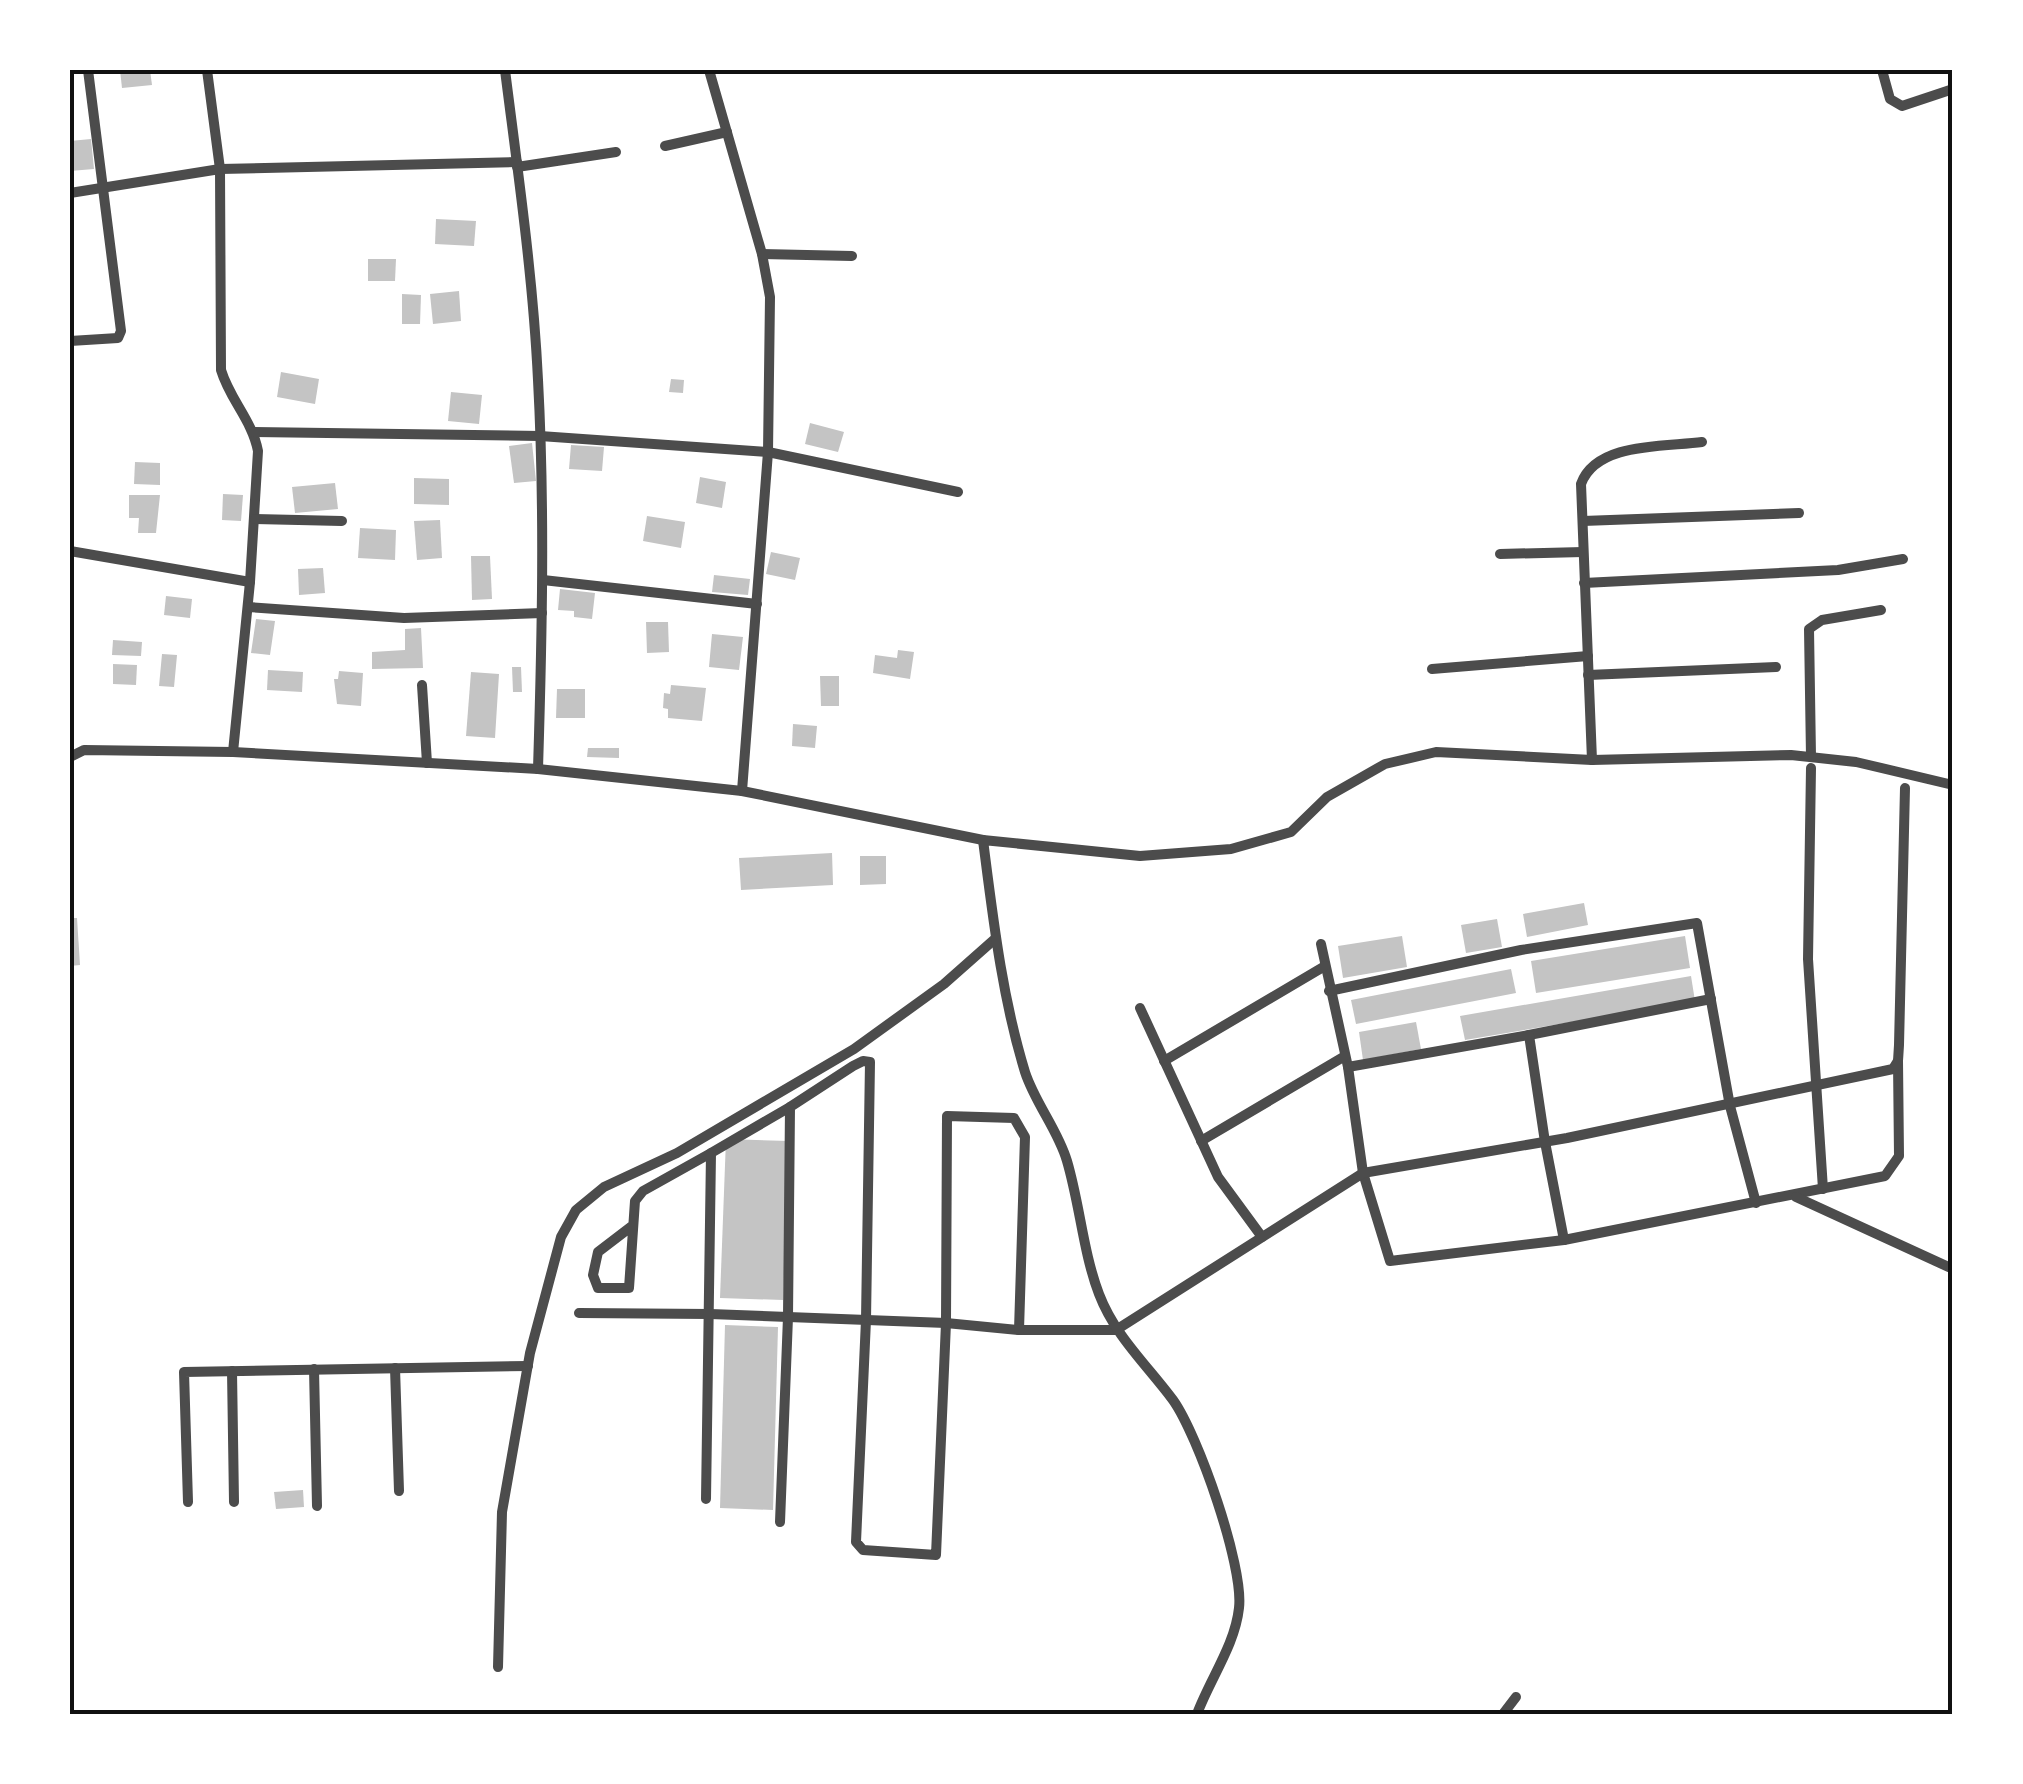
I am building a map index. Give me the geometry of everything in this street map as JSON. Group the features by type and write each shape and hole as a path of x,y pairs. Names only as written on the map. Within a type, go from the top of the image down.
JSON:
{"street":[{"path":"70,341 118,338 122,331 88,70"},
{"path":"207,70 220,170 221,370 226,387 254,432 258,452 233,752"},
{"path":"504,70 528,246 540,436 543,580 538,768"},
{"path":"709,70 762,254 772,337 758,604 742,792"},
{"path":"1882,70 1890,100 1902,106 1953,89"},
{"path":"665,146 727,132"},
{"path":"70,193 220,170 517,165 616,152"},
{"path":"762,254 852,256"},
{"path":"254,432 540,436 768,452 958,492"},
{"path":"1592,760 1581,484 1586,470 1596,461 1623,452 1702,442"},
{"path":"1583,520 1799,514"},
{"path":"255,520 342,521"},
{"path":"70,551 250,582"},
{"path":"1500,554 1584,552"},
{"path":"1584,583 1838,570 1903,559"},
{"path":"543,580 758,604"},
{"path":"248,607 404,618 542,613"},
{"path":"1823,1189 1808,959 1808,629 1822,620 1880,610"},
{"path":"1432,669 1588,656"},
{"path":"1588,675 1776,667"},
{"path":"422,685 427,763"},
{"path":"70,757 84,750 233,752 538,768 742,792 983,840 1140,856 1231,849 1290,832 1327,797 1385,764 1436,752 1592,760 1856,762 1953,786"},
{"path":"1321,944 1346,1062 1362,1172 1390,1262 1564,1240 1885,1176 1900,1156 1898,1062 1905,788"},
{"path":"983,840 996,938 1026,1075 1062,1144 1079,1200 1098,1294 1116,1330 1174,1402 1196,1444 1239,1580 1239,1610 1198,1714"},
{"path":"1330,992 1520,950 1697,922 1730,1106 1756,1204"},
{"path":"498,1667 502,1512 528,1366 562,1237 576,1210 604,1186 677,1154 854,1049 944,984 996,938"},
{"path":"1164,1061 1325,966"},
{"path":"1201,1141 1346,1062 1529,1035 1711,1000"},
{"path":"1140,1008 1218,1177 1262,1236"},
{"path":"1529,1035 1544,1142 1564,1240"},
{"path":"632,1226 598,1252 593,1275 598,1288 629,1288 635,1200 644,1190 712,1154 853,1066 864,1060 870,1062 866,1320 856,1542 863,1550 936,1554 946,1324 947,1116 1014,1118 1025,1137 1018,1330"},
{"path":"579,1313 710,1314 1018,1330 1116,1330 1362,1172 1730,1106 1893,1068 1898,1062"},
{"path":"780,1522 788,1317 790,1107"},
{"path":"706,1500 712,1154"},
{"path":"1795,1196 1953,1269"},
{"path":"188,1502 184,1372 528,1366"},
{"path":"395,1368 398,1491"},
{"path":"314,1370 317,1506"},
{"path":"232,1371 234,1502"},
{"path":"1502,1714 1516,1696"}],"building":[{"path":"120,70 150,70 152,85 122,88"},
{"path":"91,139 94,169 70,171 70,141"},
{"path":"436,219 476,221 474,246 435,244"},
{"path":"368,259 396,259 395,281 368,281"},
{"path":"459,291 461,321 433,324 430,294"},
{"path":"402,294 421,295 420,324 402,324"},
{"path":"281,372 319,379 315,404 277,397"},
{"path":"671,379 684,380 683,393 669,392"},
{"path":"451,392 482,395 479,424 448,421"},
{"path":"810,423 844,432 838,452 805,444"},
{"path":"532,443 536,481 514,483 509,446"},
{"path":"571,445 604,447 602,471 569,469"},
{"path":"135,462 160,463 160,485 134,484"},
{"path":"700,477 726,482 722,508 696,503"},
{"path":"414,478 449,479 449,505 414,504"},
{"path":"335,483 338,509 295,513 292,487"},
{"path":"223,494 243,495 241,521 222,520"},
{"path":"129,495 160,495 156,533 138,533 139,518 129,518"},
{"path":"647,516 685,522 681,548 643,541"},
{"path":"440,520 442,558 417,560 414,521"},
{"path":"360,528 396,530 395,560 358,558"},
{"path":"771,552 800,558 795,580 766,574"},
{"path":"471,556 490,556 492,599 472,600"},
{"path":"323,568 325,593 299,595 298,569"},
{"path":"714,575 750,579 748,595 712,592"},
{"path":"560,589 595,593 592,619 574,617 574,611 558,610"},
{"path":"166,596 192,599 190,618 164,615"},
{"path":"256,619 275,621 270,655 251,653"},
{"path":"646,622 668,622 669,652 647,653"},
{"path":"421,628 423,668 372,669 372,652 405,650 405,629"},
{"path":"712,634 743,637 739,670 709,667"},
{"path":"113,640 142,642 141,656 112,655"},
{"path":"898,650 914,652 910,679 873,673 875,655 897,658"},
{"path":"162,654 177,655 174,687 159,686"},
{"path":"113,664 137,665 136,685 113,684"},
{"path":"512,667 521,667 522,692 513,692"},
{"path":"268,670 303,672 302,692 267,690"},
{"path":"339,671 363,673 361,706 337,704 334,679 338,679"},
{"path":"471,672 499,674 495,738 466,736"},
{"path":"820,676 839,676 839,706 821,706"},
{"path":"671,685 706,688 702,721 668,718 668,709 663,708 664,693 670,694"},
{"path":"557,689 585,689 585,718 556,718"},
{"path":"793,724 817,726 815,748 792,746"},
{"path":"588,748 619,748 619,758 587,757"},
{"path":"832,853 833,885 741,890 739,858"},
{"path":"860,856 886,856 886,884 860,885"},
{"path":"1584,903 1588,925 1527,937 1523,914"},
{"path":"70,918 77,918 80,965 70,966"},
{"path":"1497,919 1502,947 1466,953 1461,925"},
{"path":"1402,936 1407,967 1343,978 1338,946"},
{"path":"1685,936 1690,968 1536,993 1531,961"},
{"path":"1511,969 1516,993 1356,1024 1351,1000"},
{"path":"1691,976 1695,1001 1465,1040 1460,1016"},
{"path":"1416,1022 1421,1049 1363,1060 1359,1032"},
{"path":"726,1139 789,1141 783,1300 720,1298"},
{"path":"725,1325 778,1327 773,1510 720,1508"},
{"path":"303,1490 304,1507 276,1509 274,1492"}]}
